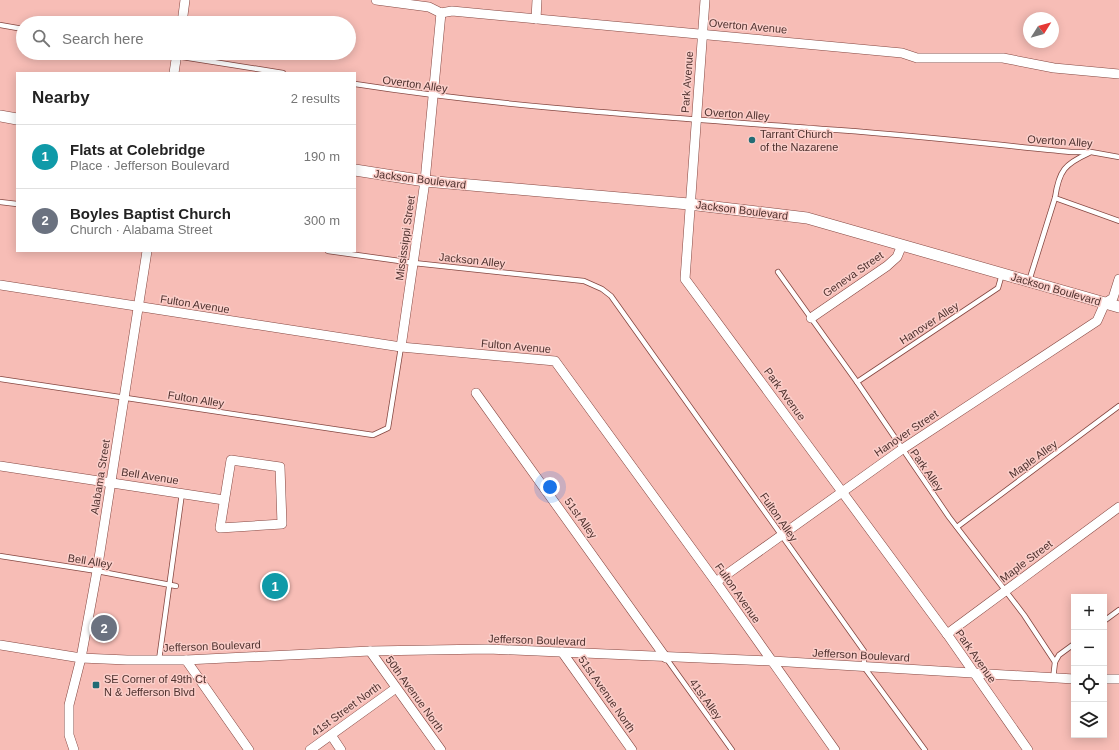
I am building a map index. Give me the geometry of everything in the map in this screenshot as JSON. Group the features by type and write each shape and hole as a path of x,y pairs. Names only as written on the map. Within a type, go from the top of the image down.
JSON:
{"street":[{"path":"183,16 185,0"},
{"name":"Overton Avenue","path":"376,0 429,8 441,13 452,11 702,34 902,53 917,58 1003,58 1054,68 1119,74"},
{"path":"536,19 537,0"},
{"name":"Park Avenue","path":"705,0 697,120 689,204 685,279 947,634 1028,750"},
{"name":"Mississippi Street","path":"401,347 425,181 441,13"},
{"path":"174,72 176,60"},
{"path":"0,116 16,119"},
{"name":"Jackson Boulevard","path":"356,170 425,181 689,204 807,218 1119,307"},
{"name":"Geneva Street","path":"811,318 887,266 897,257 902,245"},
{"name":"Alabama Street","path":"74,750 69,735 69,705 81,658 97,571 147,252"},
{"name":"Hanover Street","path":"716,582 901,450 1097,321 1105,303 1113,298 1119,279"},
{"name":"Fulton Avenue","path":"0,285 139,308 401,347 555,361 716,582 835,750"},
{"name":"51st Alley","path":"476,393 666,658"},
{"path":"231,460 280,467 282,524 220,528 224,500 231,460"},
{"name":"Bell Avenue","path":"0,466 224,500"},
{"name":"Maple Street","path":"947,634 1119,507"},
{"name":"Jefferson Boulevard","path":"0,645 81,658 159,660 370,651 488,649 772,662 1071,679"},
{"name":"50th Avenue North","path":"370,651 441,750"},
{"name":"51st Avenue North","path":"562,652 632,750"},
{"path":"186,660 249,750"},
{"path":"1107,679 1119,679"},
{"name":"41st Street North","path":"310,750 396,688"},
{"path":"331,735 341,750"}],"lane":[{"path":"0,25 16,28"},
{"path":"206,60 277,72"},
{"name":"Overton Alley","path":"356,84 432,96 697,120 824,129 1091,152 1119,157"},
{"path":"1029,281 1055,198 1060,176 1069,163 1091,152"},
{"path":"1055,198 1119,221"},
{"path":"0,202 16,204"},
{"name":"Jackson Alley","path":"335,252 414,263 584,281 602,289 611,296"},
{"name":"Park Alley","path":"778,272 857,382 901,450 1006,591 1056,662"},
{"name":"Hanover Alley","path":"857,382 998,288 1002,274"},
{"name":"Fulton Alley","path":"611,296 864,651 864,667 926,750"},
{"name":"Fulton Alley","path":"0,379 373,435 388,428 401,347"},
{"name":"Maple Alley","path":"957,527 1119,406"},
{"path":"159,660 182,493"},
{"name":"Bell Alley","path":"0,556 97,571 176,586"},
{"path":"1107,619 1119,610"},
{"path":"1053,679 1056,662 1059,655 1071,646"},
{"name":"41st Alley","path":"666,658 732,750"}],"place":[{"name":"Tarrant Church of the Nazarene","path":"752,140"},
{"name":"Flats at Colebridge","path":"275,586"},
{"name":"Boyles Baptist Church","path":"104,628"},
{"name":"SE Corner of 49th Ct N & Jefferson Blvd","path":"96,685"}]}
